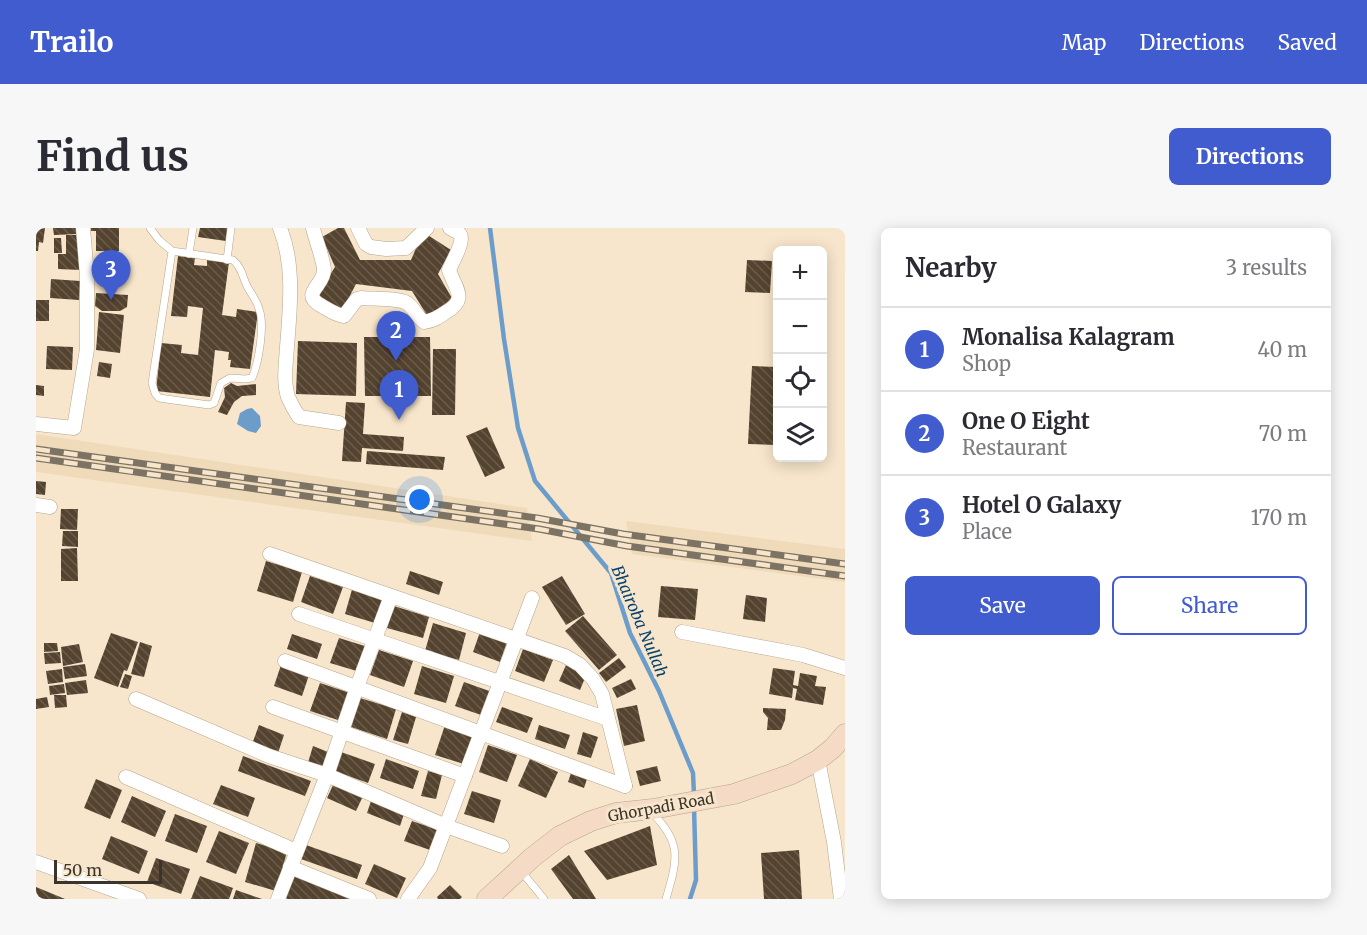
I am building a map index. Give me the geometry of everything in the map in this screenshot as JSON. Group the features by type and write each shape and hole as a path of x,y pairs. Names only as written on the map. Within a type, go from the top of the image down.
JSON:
{"main road":[{"name":"Ghorpadi Road","path":"487,899 560,836 591,821 616,813 734,794 792,774 818,760 845,734"}],"street":[{"path":"36,424 74,428 87,349 87,276 83,228"},
{"path":"312,228 324,270 313,292 312,298 316,303 339,316 344,316 357,299 405,302 424,322 431,321 456,307 459,301 459,294 449,270 462,238 459,233 450,228"},
{"path":"358,228 366,244 386,249 406,248 427,228"},
{"path":"284,229 289,267 285,381 288,396 299,417 339,423"},
{"path":"270,554 566,656 580,665 593,679 602,694 625,786 285,661"},
{"path":"278,899 327,776 391,596"},
{"path":"408,899 430,868 532,598"},
{"path":"299,614 608,719"},
{"path":"682,632 803,655 845,668"},
{"path":"136,699 269,756 327,776 446,826 502,846"},
{"path":"273,707 465,776"},
{"path":"818,760 834,842 841,899"},
{"path":"126,777 296,851"},
{"path":"36,862 139,899"},
{"path":"290,867 369,899"}],"lane":[{"path":"150,228 172,251 232,261 238,265 247,287 257,302 262,320 256,369 252,378 245,380 230,378 221,384 214,403 209,405 159,398 152,383 172,251"},
{"path":"189,254 193,228"},
{"path":"227,260 231,228"},
{"path":"650,809 672,839 676,858 666,899"},
{"path":"520,869 544,899"}],"shaded area":[{"path":"36,434 527,508 532,541 36,472"},
{"path":"626,521 845,549 845,582 632,554"}],"water":[{"path":"252,408 260,416 261,426 256,433 237,424 240,413"}],"building":[{"path":"36,228 45,228 43,243 39,242 38,251 36,251"},
{"path":"53,228 79,228 79,234 54,235"},
{"path":"91,228 119,228 119,251 96,251 96,231 91,231"},
{"path":"200,228 228,228 226,241 198,237"},
{"path":"338,228 344,228 360,260 411,260 423,232 451,250 438,274 453,300 428,317 412,291 356,284 342,311 316,297 335,267 322,237"},
{"path":"66,235 79,235 81,270 58,269 58,254 66,254"},
{"path":"54,238 61,238 62,253 54,253"},
{"path":"178,256 195,258 194,265 207,266 207,260 229,262 222,315 236,317 237,309 258,312 250,369 230,367 229,352 215,350 210,397 156,391 161,343 182,345 181,353 198,355 203,308 188,306 187,317 171,316"},
{"path":"747,260 772,261 770,293 745,292"},
{"path":"51,279 80,281 79,300 50,298"},
{"path":"96,293 128,295 127,307 120,311 102,311 95,306"},
{"path":"36,300 49,300 49,321 36,321"},
{"path":"99,312 124,315 120,353 96,350"},
{"path":"364,337 430,337 431,396 365,396"},
{"path":"298,341 357,343 356,396 296,394"},
{"path":"47,346 73,347 72,370 46,369"},
{"path":"433,349 456,349 455,415 432,415"},
{"path":"99,362 112,364 110,378 97,376"},
{"path":"752,366 773,367 773,445 748,444"},
{"path":"231,383 237,386 256,384 256,395 242,396 234,402 227,415 218,412 225,397 224,388"},
{"path":"36,385 44,386 44,396 36,395"},
{"path":"346,402 365,403 363,434 404,437 403,451 362,448 361,462 342,461"},
{"path":"487,427 505,468 485,477 466,436"},
{"path":"367,451 445,457 443,470 366,464"},
{"path":"36,481 46,482 45,495 36,494"},
{"path":"61,509 78,509 77,530 60,529"},
{"path":"63,531 78,531 78,547 62,546"},
{"path":"77,548 78,581 61,581 61,549"},
{"path":"266,561 302,572 293,602 257,591"},
{"path":"410,571 443,582 439,595 406,584"},
{"path":"310,576 343,587 333,614 301,602"},
{"path":"562,576 585,614 566,625 542,587"},
{"path":"353,586 384,595 375,623 345,614"},
{"path":"661,586 698,589 695,620 658,617"},
{"path":"746,595 767,598 765,622 743,619"},
{"path":"394,606 429,617 423,638 387,628"},
{"path":"583,616 617,655 599,670 565,631"},
{"path":"433,623 466,633 459,660 425,651"},
{"path":"480,632 507,642 500,662 473,652"},
{"path":"111,633 138,642 118,687 94,678"},
{"path":"292,634 322,644 317,659 287,649"},
{"path":"339,638 368,647 360,672 330,663"},
{"path":"140,642 152,646 144,677 131,674"},
{"path":"44,643 57,643 58,651 44,652"},
{"path":"79,644 83,662 63,666 61,647"},
{"path":"523,649 553,660 544,682 515,671"},
{"path":"379,650 413,661 404,687 370,675"},
{"path":"60,652 61,663 45,664 44,653"},
{"path":"619,658 626,667 606,682 599,673"},
{"path":"85,664 87,676 65,679 63,667"},
{"path":"281,665 309,675 302,696 274,686"},
{"path":"566,665 587,673 580,690 559,681"},
{"path":"422,666 454,676 446,703 414,694"},
{"path":"773,668 795,671 793,685 798,686 800,673 817,676 815,686 826,687 823,705 795,700 797,689 793,688 792,698 769,694"},
{"path":"62,669 63,682 48,684 46,671"},
{"path":"125,674 132,676 128,689 120,687"},
{"path":"631,679 636,689 617,698 612,688"},
{"path":"86,680 88,693 67,695 65,683"},
{"path":"464,682 492,692 484,716 455,706"},
{"path":"320,683 350,693 341,721 310,711"},
{"path":"64,684 65,693 50,695 49,686"},
{"path":"54,695 66,695 67,707 55,708"},
{"path":"47,697 49,707 36,709 36,699"},
{"path":"360,698 396,709 387,739 351,727"},
{"path":"637,705 645,741 624,746 616,709"},
{"path":"502,707 533,718 527,733 496,722"},
{"path":"763,708 786,709 781,730 767,730 768,718"},
{"path":"402,712 416,717 408,744 393,740"},
{"path":"259,725 284,735 277,756 251,747"},
{"path":"445,725 477,735 467,765 435,755"},
{"path":"539,725 570,735 565,749 535,739"},
{"path":"583,732 598,737 591,758 577,754"},
{"path":"488,745 517,755 507,782 479,772"},
{"path":"313,746 328,752 322,771 307,766"},
{"path":"341,752 375,764 368,783 334,771"},
{"path":"243,756 311,781 305,796 238,771"},
{"path":"386,759 419,771 413,789 380,778"},
{"path":"530,759 558,772 546,798 518,786"},
{"path":"657,766 661,781 640,786 636,771"},
{"path":"572,770 588,776 584,788 568,782"},
{"path":"428,771 442,775 436,799 421,796"},
{"path":"96,779 122,790 110,819 84,808"},
{"path":"335,781 364,794 356,811 327,798"},
{"path":"221,785 255,798 248,817 213,804"},
{"path":"472,791 501,800 494,823 464,814"},
{"path":"132,796 166,811 155,837 121,822"},
{"path":"371,801 404,814 400,826 367,813"},
{"path":"175,814 207,826 197,853 165,841"},
{"path":"412,821 441,831 433,851 404,841"},
{"path":"650,826 657,865 607,880 584,851"},
{"path":"219,831 249,843 236,874 206,862"},
{"path":"111,836 148,851 139,874 102,859"},
{"path":"256,843 287,852 276,891 245,882"},
{"path":"306,845 362,865 357,879 301,859"},
{"path":"799,850 802,899 764,899 761,853"},
{"path":"569,855 596,899 573,899 551,869"},
{"path":"156,858 190,869 181,894 147,882"},
{"path":"374,864 406,878 397,898 365,884"},
{"path":"296,871 365,899 285,898"},
{"path":"200,876 233,888 229,899 191,899"},
{"path":"450,885 462,897 460,899 438,899 437,897"},
{"path":"36,887 65,899 36,899"},
{"path":"236,890 262,899 233,899"}],"waterway":[{"name":"Bhairoba Nullah","path":"490,228 518,428 535,481 611,573 630,633 659,691 693,773 694,795"},
{"name":"Bhairoba Nullah","path":"690,899 696,880 694,807"}],"railway":[{"path":"36,449 537,518 623,534 845,564"},
{"path":"36,458 539,529 627,546 845,576"}],"place":[{"name":"Hotel O Galaxy","path":"111,300"},
{"name":"One O Eight","path":"396,361"},
{"name":"Monalisa Kalagram","path":"399,420"}]}
